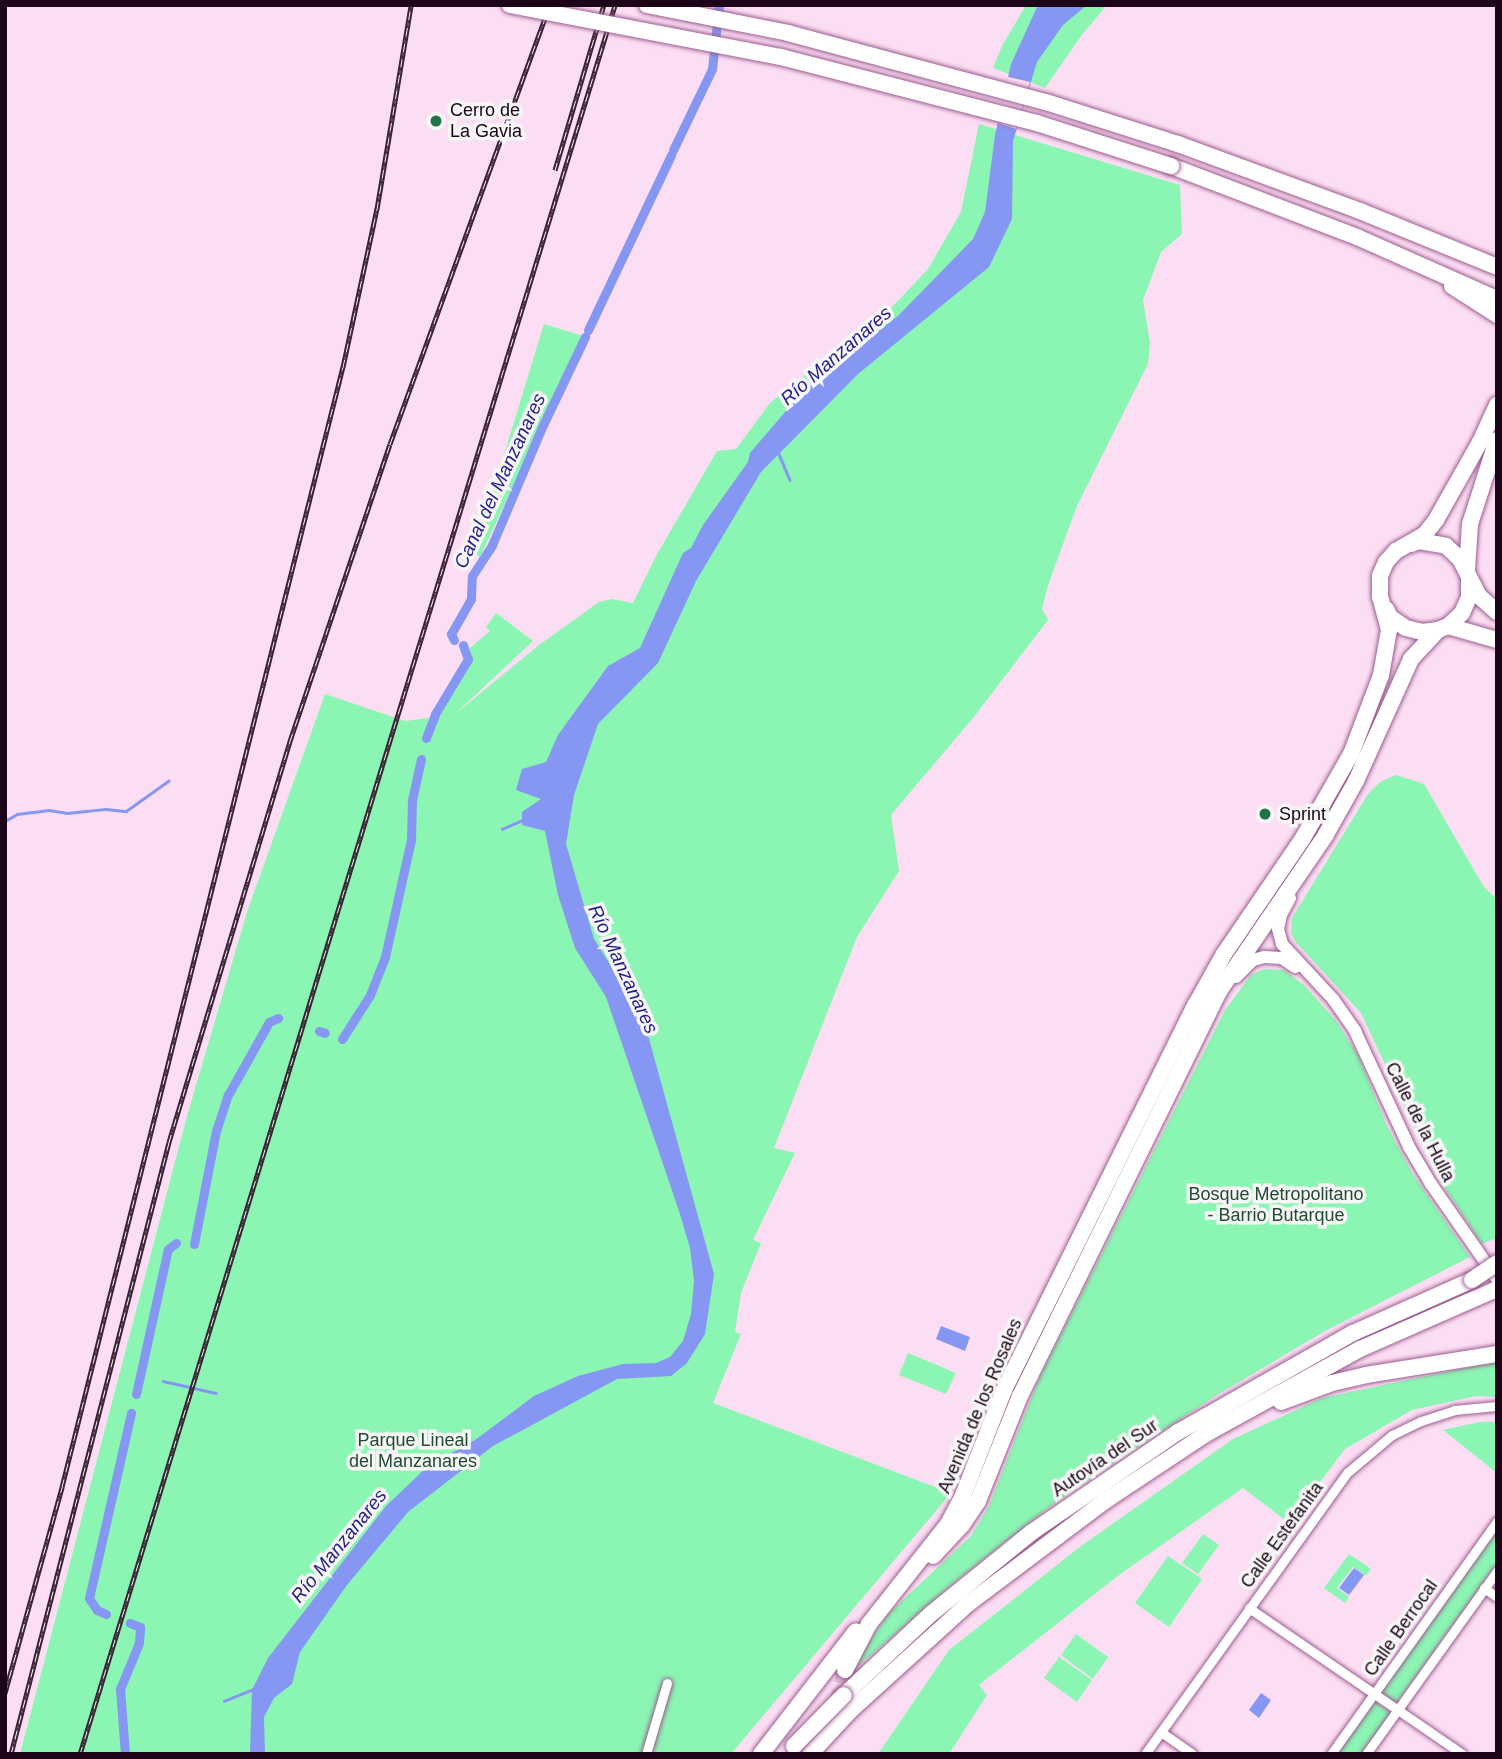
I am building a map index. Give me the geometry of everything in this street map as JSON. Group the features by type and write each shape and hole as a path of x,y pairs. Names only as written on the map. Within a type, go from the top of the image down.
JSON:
{"highway":[{"path":"510,5 794,61 1025,120 1171,166 1254,196 1497,299"},
{"path":"646,5 788,33 943,72 1178,144 1360,211 1497,267"},
{"path":"1431,270 1497,315"},
{"path":"1497,405 1480,442 1436,520 1425,534 1399,549 1386,562 1380,576 1380,597 1390,617 1406,628 1422,632 1443,628 1497,640"},
{"path":"1443,628 1462,613 1469,597 1470,524 1497,440"},
{"path":"1399,549 1419,541 1437,543 1460,559 1479,596 1497,612"},
{"name":"Avenida de los Rosales","path":"845,1670 869,1624 948,1524 962,1497 1004,1390 1201,994 1224,954 1303,838 1351,754 1381,675 1389,630 1380,597"},
{"name":"Avenida de los Rosales","path":"895,1590 962,1525 978,1501 1020,1396 1218,993 1325,836 1356,781 1411,659 1443,628"},
{"path":"1472,1280 1497,1263"},
{"name":"Autovía del Sur","path":"791,1750 844,1695 932,1613 1032,1532 1157,1446 1353,1333 1497,1270"},
{"name":"Autovía del Sur","path":"810,1754 852,1709 969,1603 1105,1501 1166,1460 1360,1349 1497,1289"},
{"path":"1166,1460 1203,1445 1292,1397 1332,1383 1497,1354"},
{"path":"761,1754 962,1497"}],"street":[{"path":"1314,980 1282,944 1278,929 1281,915 1325,836"},
{"path":"1181,1067 1239,972 1253,960 1282,958 1314,980"},
{"name":"Calle de la Hulla","path":"1314,980 1333,999 1355,1031 1409,1147 1436,1193 1497,1279"},
{"name":"Calle Estefanita","path":"1145,1754 1338,1484 1365,1456 1392,1436 1421,1421 1454,1410 1497,1406"},
{"name":"Calle Berrocal","path":"1331,1754 1497,1521"},
{"path":"1366,1754 1497,1570"},
{"path":"1484,1588 1497,1597"},
{"path":"1249,1608 1462,1754"},
{"path":"646,1754 667,1683"},
{"path":"1161,1732 1192,1754"}],"green space":[{"path":"1026,5 1107,5 1081,36 1045,88 993,68 1002,46"},
{"name":"Parque Lineal del Manzanares","path":"979,124 1180,185 1182,234 1161,252 1143,300 1150,343 1148,364 1077,506 1048,585 1042,609 1048,620 973,718 891,815 899,871 857,937 774,1148 795,1153 753,1240 761,1243 741,1293 735,1332 741,1334 713,1403 951,1493 731,1754 20,1754 187,1116 247,912 325,694 405,721 437,717 471,661 470,648 490,631 486,627 496,613 533,641 455,714 539,645 599,602 612,599 633,603 656,556 717,451 736,449 770,403 894,305 928,269 961,212"},
{"path":"544,324 583,336 480,557 474,553"},
{"path":"1396,775 1424,784 1484,887 1497,899 1497,1238 1482,1244 1440,1181 1361,1013 1295,941 1291,933 1292,918 1368,794 1380,782"},
{"name":"Bosque Metropolitano - Barrio Butarque","path":"1264,969 1284,970 1305,986 1336,1021 1358,1055 1387,1126 1412,1173 1470,1257 1325,1331 1217,1395 1135,1449 1048,1508 955,1582 857,1667 868,1643 889,1613 971,1536 989,1506 1040,1376 1225,1010 1251,975"},
{"path":"908,1353 956,1373 946,1394 899,1375"},
{"path":"1497,1361 1497,1397 1476,1396 1412,1410 1345,1449 1289,1523 1243,1488 1119,1575 979,1685 987,1695 949,1754 878,1754 949,1650 1081,1546 1233,1439 1322,1398"},
{"path":"1480,1422 1497,1422 1497,1473 1443,1430"},
{"path":"1497,1529 1497,1563 1395,1705 1379,1694"},
{"path":"1203,1534 1219,1545 1198,1574 1182,1563"},
{"path":"1349,1554 1371,1569 1366,1576 1353,1567 1337,1588 1349,1597 1345,1603 1324,1588"},
{"path":"1168,1556 1202,1579 1169,1627 1135,1603"},
{"path":"1076,1634 1108,1657 1093,1679 1061,1655"},
{"path":"1059,1657 1092,1680 1077,1702 1044,1678"},
{"path":"1375,1701 1391,1713 1361,1754 1337,1754"}],"water":[{"path":"1038,5 1087,5 1063,25 1037,62 1013,141 1012,219 989,267 858,374 761,472 696,581 658,663 598,724 574,795 566,844 594,939 643,1017 714,1274 705,1334 687,1363 671,1376 617,1379 493,1446 408,1512 347,1585 300,1652 292,1684 274,1698 264,1717 265,1754 250,1754 252,1690 268,1658 386,1506 428,1466 475,1440 534,1396 578,1376 623,1364 656,1363 670,1357 683,1341 691,1314 694,1281 690,1248 679,1211 606,997 575,948 558,895 545,831 522,825 522,812 541,799 516,790 522,769 546,762 558,735 608,666 640,648 683,553 691,548 703,525 748,462 750,453 803,391 899,315 973,239 985,212 995,135 1011,64"},
{"path":"941,1326 970,1337 965,1351 936,1339"},
{"path":"1354,1568 1364,1575 1349,1595 1339,1588"},
{"path":"1261,1693 1271,1700 1259,1718 1249,1710"}],"pier":[{"path":"1008,77 1030,82 1016,129 998,123"}],"waterway":[{"name":"Canal del Manzanares","path":"673,150 712,69 719,5"},
{"name":"Canal del Manzanares","path":"588,330 671,155"},
{"name":"Canal del Manzanares","path":"454,640 451,634 471,599 472,576 492,545 543,425 585,337"},
{"path":"779,454 790,480"},
{"name":"Canal del Manzanares","path":"426,738 435,714 468,659 463,645"},
{"name":"Canal del Manzanares","path":"342,1039 370,995 385,957 411,840 412,800 421,759"},
{"path":"5,821 17,814 49,810 67,813 106,809 126,811 168,781"},
{"path":"502,829 522,820"},
{"name":"Canal del Manzanares","path":"194,1244 216,1131 228,1095 269,1022 278,1018"},
{"name":"Canal del Manzanares","path":"319,1031 325,1033"},
{"name":"Canal del Manzanares","path":"136,1394 168,1249 176,1243"},
{"path":"163,1381 216,1393"},
{"name":"Canal del Manzanares","path":"106,1614 97,1610 89,1598 131,1413"},
{"name":"Canal del Manzanares","path":"125,1754 120,1689 139,1643 140,1627 130,1623"},
{"path":"224,1701 253,1689"}],"tunnel":[{"path":"836,1707 845,1670"}],"railway":[{"path":"5,1693 62,1487 343,367 377,209 411,5"},
{"path":"11,1754 169,1142 290,741 390,444 550,5"},
{"path":"555,170 604,5"},
{"path":"80,1754 615,5"}],"place":[{"name":"Cerro de La Gavia","path":"436,121"},
{"name":"Sprint","path":"1265,814"}],"water label":[{"name":"Río Manzanares","path":"836,356"},
{"name":"Río Manzanares","path":"623,969"},
{"name":"Río Manzanares","path":"339,1546"}]}
